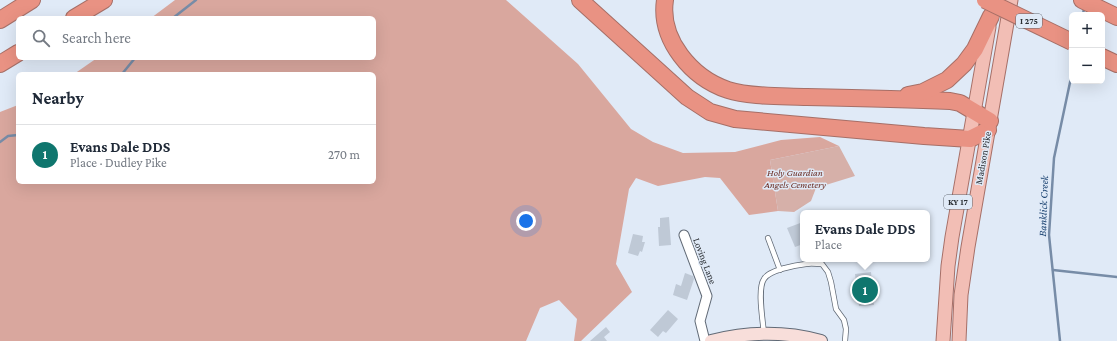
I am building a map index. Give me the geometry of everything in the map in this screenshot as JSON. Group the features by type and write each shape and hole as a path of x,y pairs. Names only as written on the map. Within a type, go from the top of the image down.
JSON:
{"highway":[{"path":"0,20 32,0"},
{"path":"77,16 104,0"},
{"path":"580,0 687,97 710,112 735,119 970,139 989,126 974,112 960,103 950,101 770,96 728,90 713,83 685,62 675,48 668,31 665,15 665,0"},
{"name":"I 275","path":"985,0 1069,41"},
{"path":"1082,0 1117,17"},
{"path":"884,99 923,92 947,80 964,64 975,50 991,16"},
{"path":"0,64 16,54"},
{"path":"1105,58 1117,64"}],"main road":[{"name":"Madison Pike","path":"943,341 948,266 994,0"},
{"name":"Madison Pike","path":"959,341 961,295 965,268 1011,0"}],"street":[{"name":"Loving Lane","path":"684,235 707,296 700,321 705,341"},
{"path":"711,341 724,338 764,338 790,335 821,341"}],"lane":[{"path":"768,238 780,270"},
{"path":"764,338 761,289 763,279 769,274 780,270 807,264 822,264 828,272 836,308 844,320 846,329 845,341"}],"green space":[{"name":"Holy Guardian Angels Cemetery","path":"839,146 855,176 816,188 811,201 794,212 778,211 770,160"}],"shaded area":[{"path":"175,0 506,0 578,64 631,129 653,142 683,153 735,152 781,140 820,137 839,146 770,160 778,211 749,215 720,178 705,177 658,186 636,178 629,189 616,264 632,292 581,341 574,341 577,319 559,300 540,308 526,341 0,341 0,112 16,106 16,184 376,184 376,72 77,72 94,60 376,60 376,16 154,16"}],"building":[{"path":"669,217 671,245 659,246 658,227 660,227 660,218"},
{"path":"800,223 800,245 795,247 787,228"},
{"path":"633,234 643,236 642,242 645,242 642,252 640,251 638,256 628,253"},
{"path":"871,272 874,305 859,306 855,274"},
{"path":"685,273 693,276 694,279 687,300 673,295 676,284 681,286"},
{"path":"668,310 678,319 666,333 663,331 658,337 650,330"},
{"path":"606,327 610,332 604,337 607,341 590,341"}],"waterway":[{"path":"176,16 196,0"},
{"name":"Banklick Creek","path":"1083,12 1084,8"},
{"path":"124,72 133,60"},
{"name":"Banklick Creek","path":"1060,341 1049,235 1054,158 1070,84"},
{"path":"0,142 8,136 16,135"},
{"path":"1053,270 1117,277"}],"place":[{"name":"Evans Dale DDS","path":"865,290"}]}
